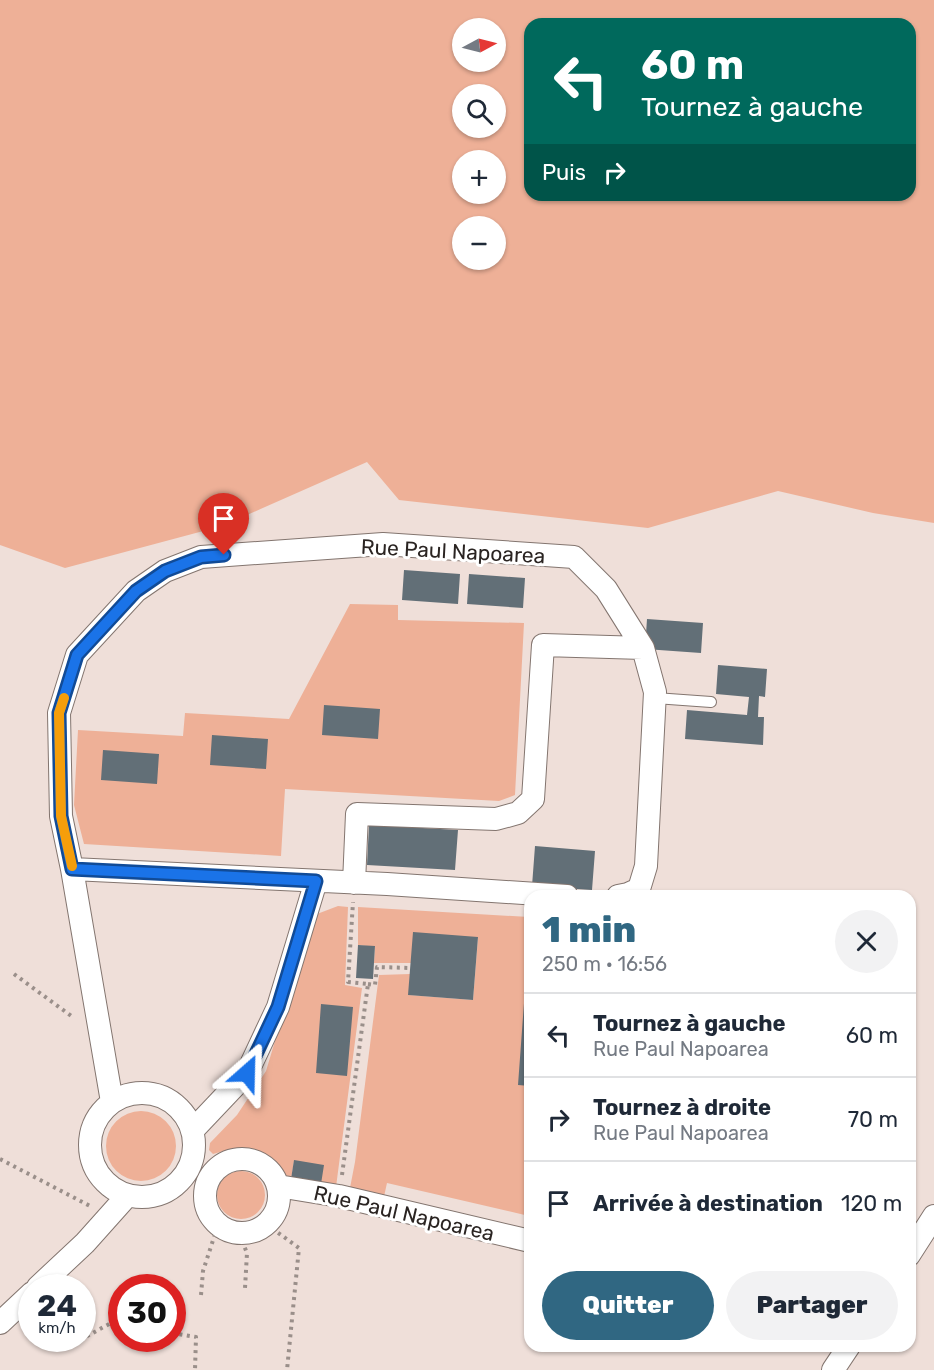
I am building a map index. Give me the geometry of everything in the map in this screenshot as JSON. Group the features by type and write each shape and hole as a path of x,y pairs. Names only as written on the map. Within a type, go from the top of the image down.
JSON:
{"street":[{"name":"Rue Paul Napoarea","path":"112,1102 61,816 59,713 77,655 136,591 165,571 201,557 383,544 574,557 606,589 643,648 655,692 646,866 637,890"},
{"path":"354,883 357,814 496,819 518,813 533,799 543,645 643,648"},
{"path":"72,869 524,893"},
{"path":"193,1130 247,1073 278,1007 316,881"},
{"path":"140,1092 154,1094 171,1101 185,1113 193,1130 195,1146 193,1162 185,1177 173,1188 159,1195 143,1198 127,1196 112,1189 100,1177 92,1162 90,1145 96,1121 112,1102 125,1095 140,1092"},
{"path":"239,1159 252,1160 264,1165 273,1175 278,1186 280,1198 271,1220 262,1228 251,1233 239,1234 218,1225 205,1204 208,1179 216,1169 227,1162 239,1159"},
{"path":"193,1162 213,1173"},
{"name":"Rue Paul Napoarea","path":"278,1186 339,1196 524,1240"},
{"path":"52,1274 85,1244 127,1196"},
{"path":"916,1243 934,1216"},
{"path":"0,1323 18,1306"},
{"path":"833,1370 845,1352"}],"lane":[{"path":"655,698 711,702"}],"path":[{"path":"354,883 348,982 375,985 377,967 410,968"},
{"path":"14,974 101,1038"},
{"path":"339,1196 368,984"},
{"path":"0,1159 109,1216"},
{"path":"266,1224 299,1248 287,1370"},
{"path":"201,1295 203,1271 218,1225"},
{"path":"239,1234 248,1253 245,1288"},
{"path":"186,1335 196,1337 195,1370"}],"shaded area":[{"path":"0,0 934,0 934,523 873,513 778,491 648,528 399,500 367,462 222,526 65,568 0,545"},
{"path":"350,604 398,605 398,620 524,623 515,795 499,801 285,789 281,856 84,844 74,805 78,730 183,736 185,713 289,719"},
{"path":"338,906 348,907 345,985 362,988 336,1187 321,1184 294,1161 291,1179 283,1177 272,1160 254,1151 234,1148 213,1154 209,1150 210,1143 237,1115 266,1071 311,921 317,914"},
{"path":"358,907 524,917 524,1215 387,1183 383,1201 349,1193 379,975 410,974 409,995 473,1000 478,938 411,963 374,963 375,947 358,945"},
{"path":"148,1111 161,1117 170,1126 174,1132 176,1146 174,1160 166,1171 155,1179 134,1181 116,1171 108,1160 106,1139 116,1121 127,1113"},
{"path":"241,1171 258,1178 265,1195 258,1212 241,1219 224,1212 217,1195 224,1178"}],"building":[{"path":"404,570 460,574 458,604 402,600"},
{"path":"469,574 525,578 523,608 467,604"},
{"path":"647,619 703,623 701,653 645,649"},
{"path":"718,665 767,669 765,697 759,696 758,717 764,717 763,745 685,739 687,710 747,715 749,697 716,694"},
{"path":"324,705 380,709 378,739 322,735"},
{"path":"212,735 268,739 266,769 210,765"},
{"path":"103,750 159,754 157,784 101,780"},
{"path":"369,825 458,830 455,870 367,865"},
{"path":"535,846 595,851 592,890 532,886"},
{"path":"413,932 478,937 473,1000 408,995"},
{"path":"358,945 375,946 373,979 356,978"},
{"path":"524,1003 524,1086 518,1085"},
{"path":"321,1004 353,1007 347,1076 316,1073"},
{"path":"294,1160 324,1165 321,1184 291,1179"}],"slow traffic":[{"path":"64,698 59,713 61,816 72,866"}],"route":[{"path":"224,555 201,557 165,571 136,591 77,655 59,713 61,816 72,869 316,881 278,1007 247,1073"}]}
